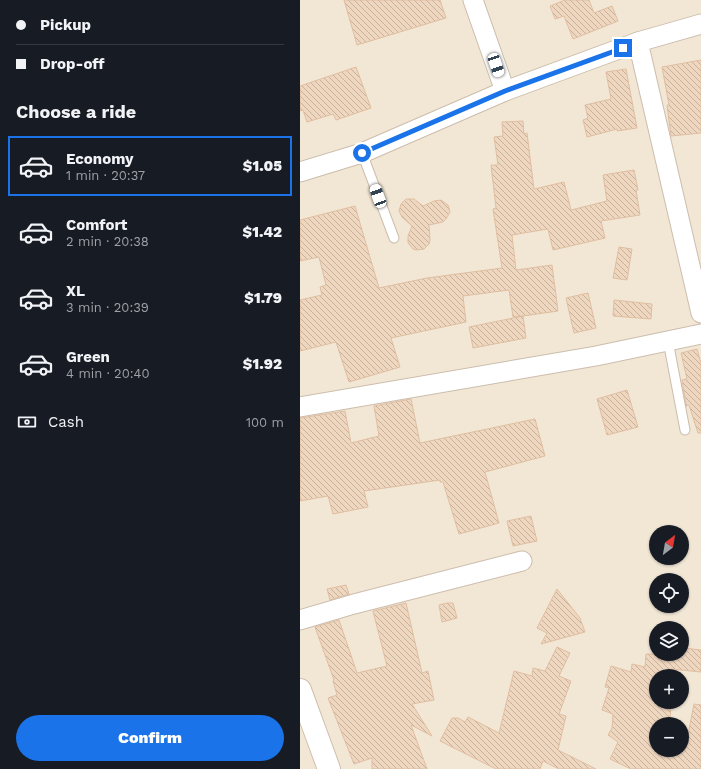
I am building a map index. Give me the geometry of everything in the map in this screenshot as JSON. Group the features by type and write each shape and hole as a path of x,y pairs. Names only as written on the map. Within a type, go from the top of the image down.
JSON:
{"street":[{"path":"474,0 505,91"},
{"path":"300,172 362,153 505,91 638,42 701,24"},
{"path":"638,42 701,313"},
{"path":"300,407 589,357 701,334"},
{"path":"300,620 354,604 522,561"},
{"path":"301,698 329,769"}],"lane":[{"path":"362,153 394,238"},
{"path":"668,341 685,430"}],"shaded area":[{"path":"300,0 701,0 701,769 300,769"}],"building":[{"path":"344,0 440,0 446,18 357,45"},
{"path":"565,0 589,0 594,13 612,6 618,21 573,39 564,16 555,19 550,6"},
{"path":"701,60 701,133 671,136 667,105 669,105 662,67"},
{"path":"356,67 371,108 336,120 333,114 307,122 303,110 300,111 300,86"},
{"path":"626,69 637,128 617,131 617,129 587,137 583,120 588,118 585,105 611,99 606,72"},
{"path":"523,121 524,134 527,133 534,189 564,182 571,210 607,201 603,175 634,170 638,190 636,190 640,215 601,221 605,238 553,250 548,229 512,235 516,270 552,265 558,311 513,317 509,290 463,296 466,322 391,338 400,367 349,382 336,342 300,351 300,300 322,295 320,287 326,285 319,257 300,261 300,220 355,206 379,288 427,278 502,268 493,209 496,208 491,165 498,165 494,137 503,136 502,122"},
{"path":"406,199 414,199 423,206 434,201 441,200 448,205 450,212 446,219 443,222 429,225 430,240 429,244 424,249 413,249 408,243 408,236 412,226 402,217 399,211 401,204"},
{"path":"619,247 632,249 627,280 613,278"},
{"path":"588,293 596,328 574,333 566,298"},
{"path":"614,300 652,304 651,319 613,316"},
{"path":"523,316 526,338 473,348 469,327"},
{"path":"697,349 701,363 701,433 698,433 689,405 686,406 682,380 687,379 681,353"},
{"path":"627,390 638,427 607,435 597,399"},
{"path":"411,399 420,443 535,419 545,456 485,472 499,523 459,534 443,482 440,482 440,480 364,491 368,507 333,514 328,496 300,501 300,418 345,411 351,443 379,436 374,406"},
{"path":"531,516 537,541 513,546 507,521"},
{"path":"346,585 349,594 330,600 327,589"},
{"path":"557,589 580,618 585,632 541,644 547,633 537,628"},
{"path":"406,603 422,673 428,671 434,700 412,704 432,736 411,725 427,769 372,769 372,758 354,764 328,698 337,695 334,680 315,627 339,620 357,673 387,666 373,611"},
{"path":"453,603 457,618 442,622 439,605"},
{"path":"557,647 570,653 559,676 571,681 559,714 566,716 558,750 596,769 559,769 543,761 540,769 496,769 440,741 452,718 458,718 465,722 468,717 499,733 514,671 532,676 533,668 545,671"},
{"path":"689,649 701,650 701,672 689,671 689,669 649,669 649,709 671,709 670,717 649,717 649,757 689,757 689,730 694,704 701,705 701,769 631,769 610,759 618,742 608,735 612,728 613,714 602,710 609,688 605,687 611,666 631,672 632,664 645,667 646,654 649,654 649,661 689,661"}],"route":[{"path":"362,153 505,91 623,48"}]}
